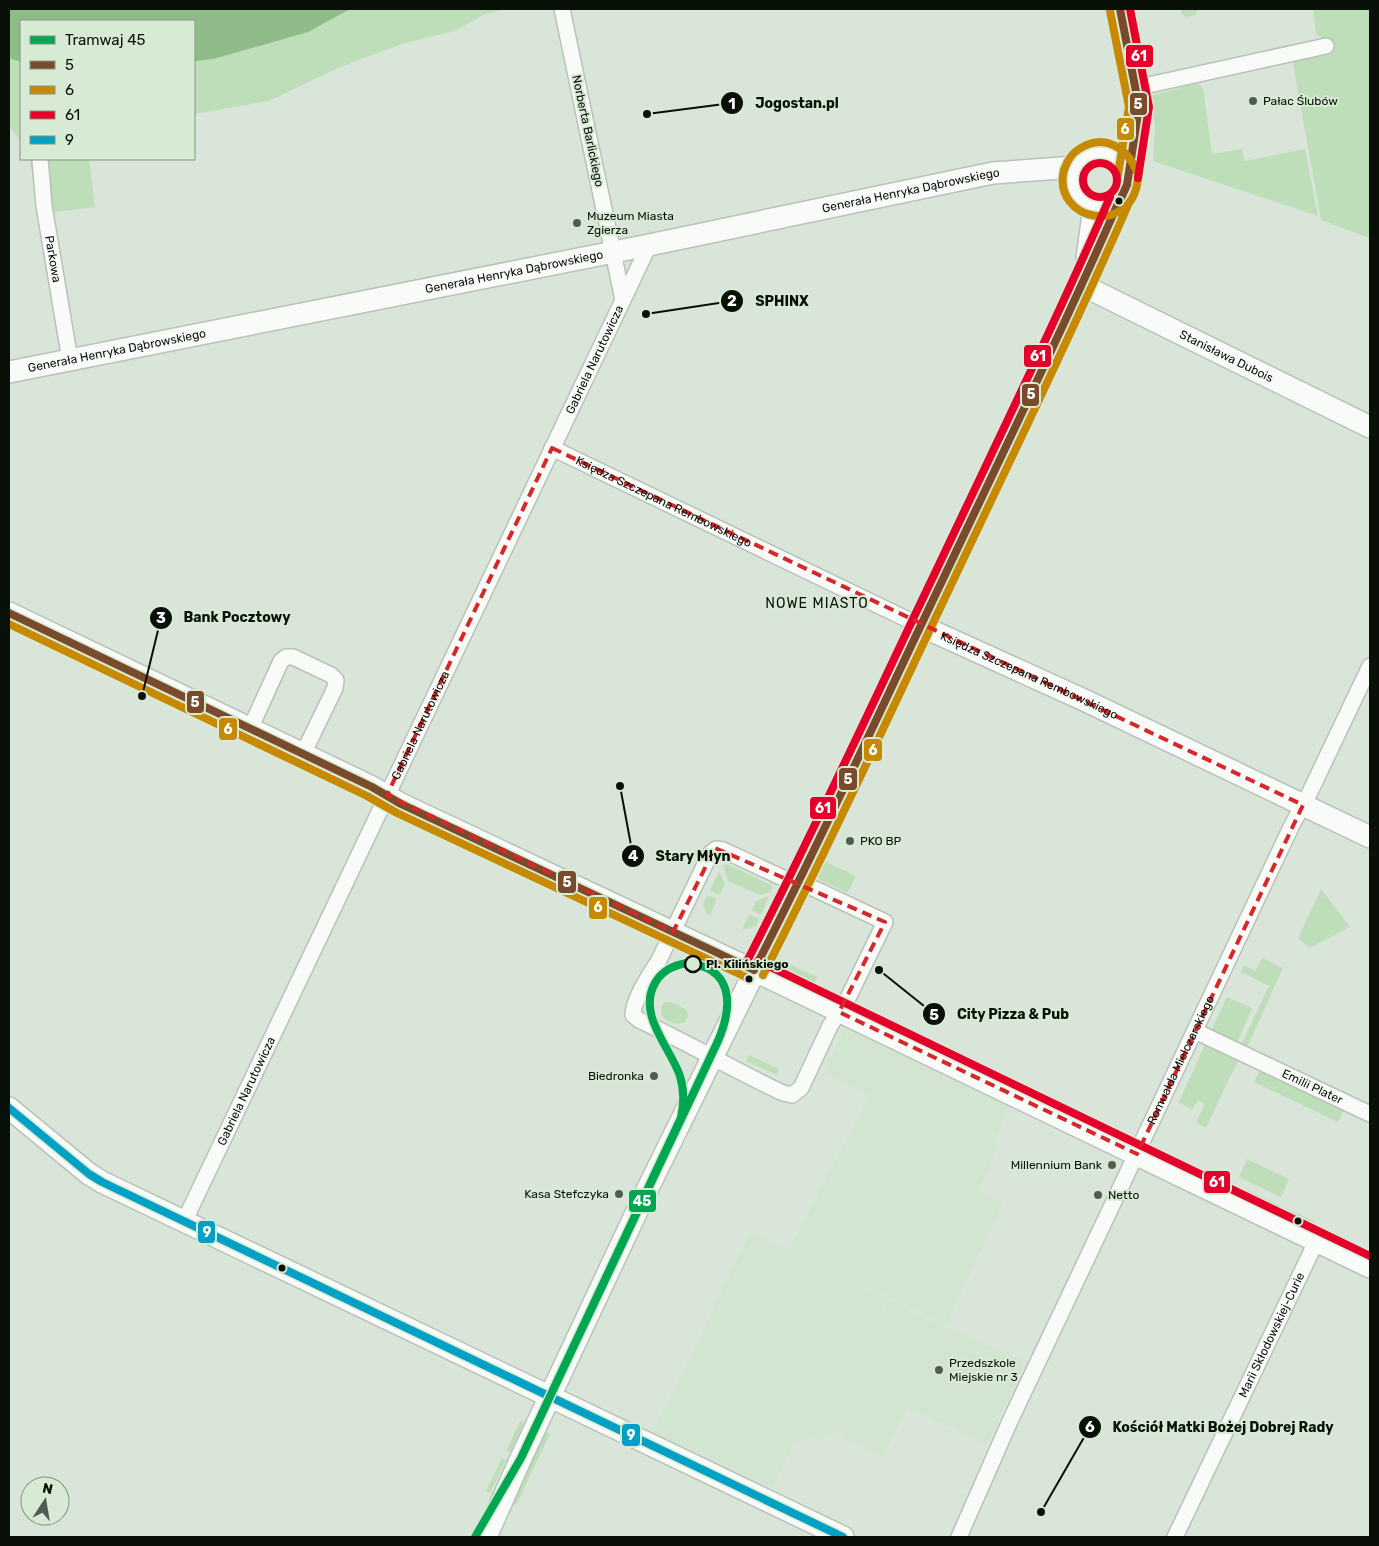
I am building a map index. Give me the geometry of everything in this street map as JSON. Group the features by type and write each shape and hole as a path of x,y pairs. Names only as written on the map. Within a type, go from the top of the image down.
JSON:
{"street":[{"name":"Norberta Barlickiego","path":"562,9 613,252"},
{"path":"486,1537 549,1397 921,626 1082,285 1119,201 1126,190 1139,107 1120,9"},
{"path":"1135,88 1326,46"},
{"path":"1116,157 1137,116"},
{"path":"1119,201 1102,207 1086,204 1076,193 1074,172 1084,158 1094,153 1106,153 1116,157 1126,169 1128,176"},
{"name":"Parkowa","path":"40,160 44,206 70,360"},
{"name":"Generała Henryka Dąbrowskiego","path":"9,372 649,245 993,173 1020,170 1074,172"},
{"path":"1082,285 1094,207"},
{"path":"623,300 649,245"},
{"name":"Gabriela Narutowicza","path":"184,1222 623,300 613,252"},
{"name":"Stanisława Dubois","path":"1082,285 1370,427"},
{"name":"Księdza Szczepana Rembowskiego","path":"552,448 921,626 1001,664 1084,700 1370,837"},
{"path":"9,614 1370,1267"},
{"path":"250,729 281,661 286,657 293,657 331,675 336,680 335,688 302,754"},
{"name":"Romualda Mielczarskiego","path":"959,1537 1010,1421 1370,666"},
{"path":"716,849 723,850 784,878 815,889 884,922 848,998 830,1026 801,1088 792,1095 783,1093 725,1065 695,1047 639,1020 633,1015 634,1007 650,973 673,932 710,854 716,849"},
{"name":"Emilii Plater","path":"1195,1031 1370,1114"},
{"path":"9,1108 90,1174 184,1222 843,1537"},
{"name":"Marii Skłodowskiej-Curie","path":"1175,1537 1316,1242"}],"highlighted area":[{"path":"552,448 1303,805 1137,1154 839,1012 885,922 715,848 673,932 387,795"}],"shaded area":[{"path":"9,9 507,9 485,14 455,31 405,43 340,67 269,101 195,114 195,20 20,20 20,141 9,126"},
{"path":"9,9 350,9 308,32 213,59 195,61 195,20 20,20 20,62 9,58"},
{"path":"1181,9 1198,9 1196,15 1186,17 1181,13"},
{"path":"1313,9 1370,9 1370,238 1321,220 1292,58 1326,42 1316,33"},
{"path":"1194,84 1200,85 1203,88 1212,154 1242,149 1245,161 1305,149 1318,216 1153,161 1155,127 1150,96"},
{"path":"30,160 89,160 95,207 38,214"},
{"path":"824,861 856,876 847,893 820,880 817,875"},
{"path":"727,864 771,885 770,892 760,895 728,881 723,866"},
{"path":"719,871 725,884 719,895 710,890"},
{"path":"1321,889 1350,927 1310,948 1298,938"},
{"path":"708,895 717,899 710,915 706,913 703,904"},
{"path":"769,896 761,915 752,910 756,901"},
{"path":"749,915 759,919 756,926 742,930"},
{"path":"1262,958 1283,968 1246,1050 1210,1033 1227,997 1252,1008 1238,1041 1242,1043 1269,986 1241,972 1244,965 1255,971"},
{"path":"791,965 817,977 815,983 788,970"},
{"path":"670,1002 686,1009 688,1015 685,1022 673,1023 662,1016 661,1008 664,1003"},
{"path":"845,1029 1009,1107 995,1139 998,1147 978,1191 1003,1203 946,1325 789,1250 869,1096 824,1073"},
{"path":"1206,1042 1239,1058 1206,1128 1196,1122 1205,1104 1198,1100 1192,1110 1179,1102"},
{"path":"664,1049 677,1076 680,1095 679,1095"},
{"path":"749,1055 779,1069 777,1075 746,1061"},
{"path":"1261,1068 1345,1108 1338,1122 1254,1082"},
{"path":"1247,1159 1289,1179 1281,1197 1239,1177"},
{"path":"1245,1189 1281,1206 1280,1208 1243,1192"},
{"path":"1287,1209 1314,1221 1313,1225 1288,1214"},
{"path":"751,1231 888,1299 866,1349 890,1299 932,1321 1026,1362 987,1444 907,1407 883,1456 844,1438 845,1432 795,1443 772,1487 652,1432"},
{"path":"520,1421 524,1423 510,1452 506,1451"},
{"path":"545,1432 550,1434 516,1505 512,1503"},
{"path":"502,1458 506,1460 490,1493 486,1491"}],"tram line":[{"name":"45","path":"686,963 702,966 713,972 721,980 726,990 727,1002 723,1028 718,1041 521,1458 681,1118 683,1097 680,1076 652,1019 650,995 661,975 676,966 686,963"},
{"name":"45","path":"475,1537 521,1458"}],"transit line":[{"name":"5","path":"1120,9 1139,107 1127,185 1121,198"},
{"name":"61","path":"1130,9 1149,107 1138,178"},
{"name":"6","path":"1110,11 1129,107 1118,174"},
{"name":"6","path":"1137,172 1133,163 1121,150 1114,145 1097,142 1079,149 1070,158 1064,170 1063,188 1070,202 1081,211 1095,216 1110,215 1123,209 1133,196 1138,176"},
{"name":"61","path":"1100,163 1112,168 1117,180 1112,192 1100,197 1088,192 1083,180 1088,168 1100,163"},
{"name":"61","path":"745,965 818,819 1002,433 1110,197"},
{"name":"5","path":"754,970 827,824 1011,437 1119,201"},
{"name":"6","path":"763,975 859,779 1064,347 1128,205"},
{"name":"5","path":"9,613 372,787 401,804 754,970"},
{"name":"6","path":"9,624 367,796 397,813 750,979"},
{"name":"61","path":"758,961 1370,1256"},
{"name":"9","path":"9,1108 89,1174 102,1182 843,1537"}],"place":[{"name":"Pałac Ślubów","path":"1253,101"},
{"name":"Jogostan.pl","path":"647,114"},
{"name":"Muzeum Miasta Zgierza","path":"577,223"},
{"name":"SPHINX","path":"646,314"},
{"name":"Bank Pocztowy","path":"142,696"},
{"name":"Stary Młyn","path":"620,786"},
{"name":"PKO BP","path":"850,841"},
{"name":"Pl. Kilińskiego","path":"693,964"},
{"name":"City Pizza & Pub","path":"879,970"},
{"name":"Biedronka","path":"654,1076"},
{"name":"Millennium Bank","path":"1112,1165"},
{"name":"Kasa Stefczyka","path":"619,1194"},
{"name":"Netto","path":"1098,1195"},
{"name":"Przedszkole Miejskie nr 3","path":"939,1370"},
{"name":"Kościół Matki Bożej Dobrej Rady","path":"1041,1512"}],"district":[{"name":"NOWE MIASTO","path":"817,603"}]}
